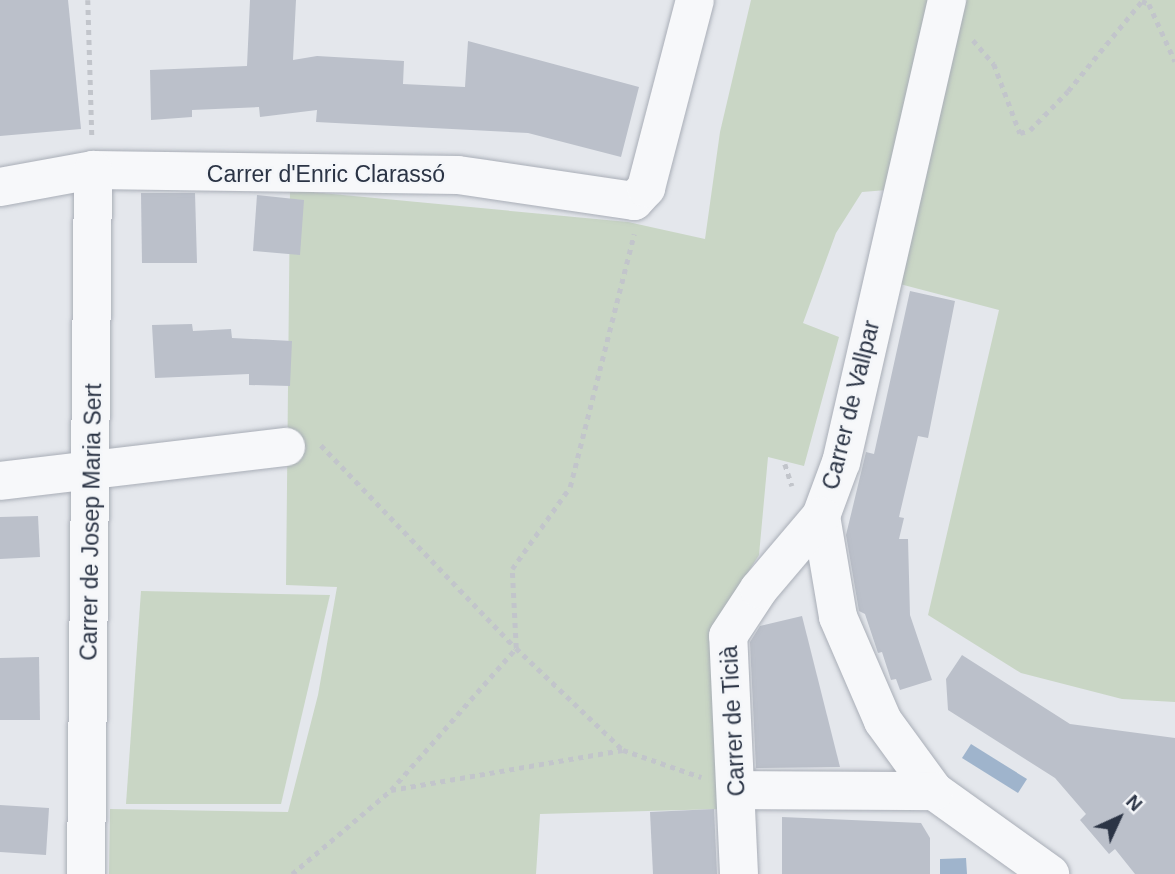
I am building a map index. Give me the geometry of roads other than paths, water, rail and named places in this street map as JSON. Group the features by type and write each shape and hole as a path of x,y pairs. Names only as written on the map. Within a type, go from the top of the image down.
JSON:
{"street":[{"name":"Carrer d'Enric Clarassó","path":"0,187 93,157 458,175 634,201 646,188 695,0"},
{"name":"Carrer de Vallpar","path":"947,0 841,462 821,516 838,617 850,653 883,721 934,791 1049,874"},
{"name":"Carrer de Josep Maria Sert","path":"86,874 93,467 93,157"},
{"path":"0,481 93,467 286,447"},
{"name":"Carrer de Ticià","path":"739,874 726,786 728,636 759,589 821,516"},
{"path":"726,786 934,791"}],"water":[{"path":"971,744 1027,779 1018,793 962,758"},
{"path":"966,858 967,874 940,874 940,859"}]}
